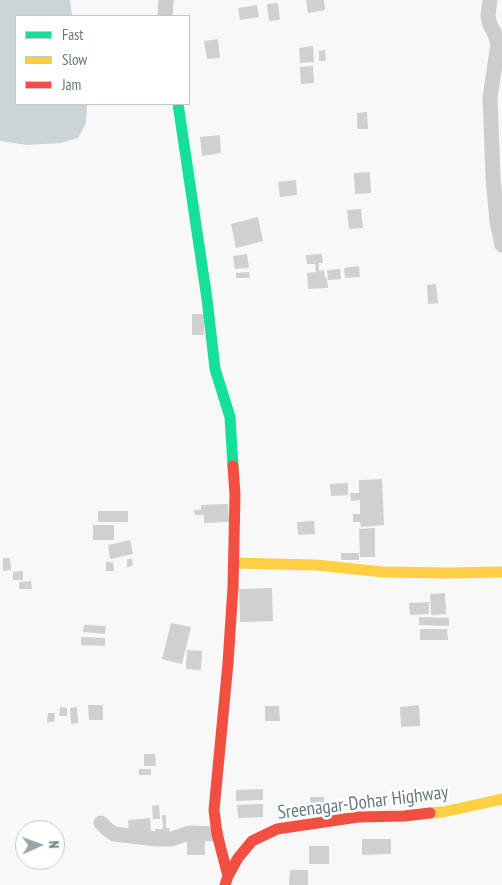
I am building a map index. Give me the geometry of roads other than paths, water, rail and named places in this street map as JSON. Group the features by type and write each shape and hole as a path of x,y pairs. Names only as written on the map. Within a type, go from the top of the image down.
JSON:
{"street":[{"path":"165,15 166,0"},
{"path":"490,0 488,16 498,44 490,97 493,177 497,222 502,245"},
{"path":"178,105 206,289 215,369 230,417 236,494 228,663 214,810 226,881"},
{"path":"234,563 316,565 446,574 502,572"},
{"name":"Sreenagar-Dohar Highway","path":"226,881 238,858 252,841 277,829 358,817 404,816 444,812 502,799"},
{"path":"101,823 114,834 157,839 172,839 189,834 217,834"}]}
